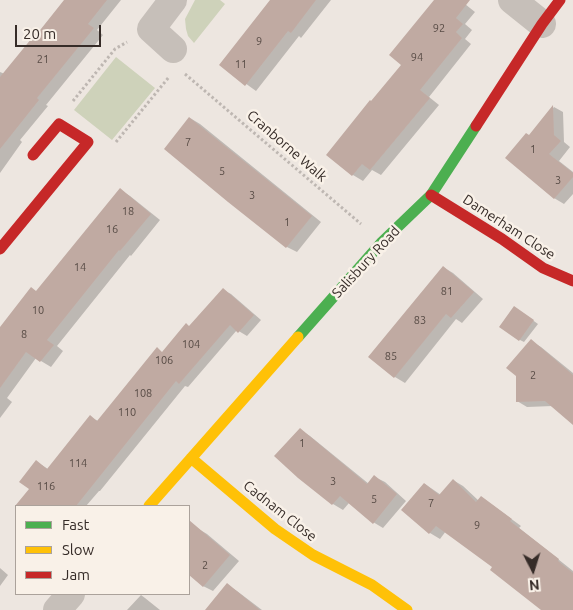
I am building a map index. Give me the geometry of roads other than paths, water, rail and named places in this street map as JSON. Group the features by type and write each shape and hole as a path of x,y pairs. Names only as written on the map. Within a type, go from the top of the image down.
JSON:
{"street":[{"path":"172,62 151,29 173,0"},
{"path":"512,0 542,24"},
{"name":"Salisbury Road","path":"150,505 382,242 431,195 542,24 560,0"},
{"path":"0,249 88,142 59,124 33,155"},
{"name":"Damerham Close","path":"431,195 502,239 543,268 573,280"},
{"name":"Cadnam Close","path":"191,458 275,529 314,555 372,585 407,610"},
{"path":"57,610 71,595"}]}
